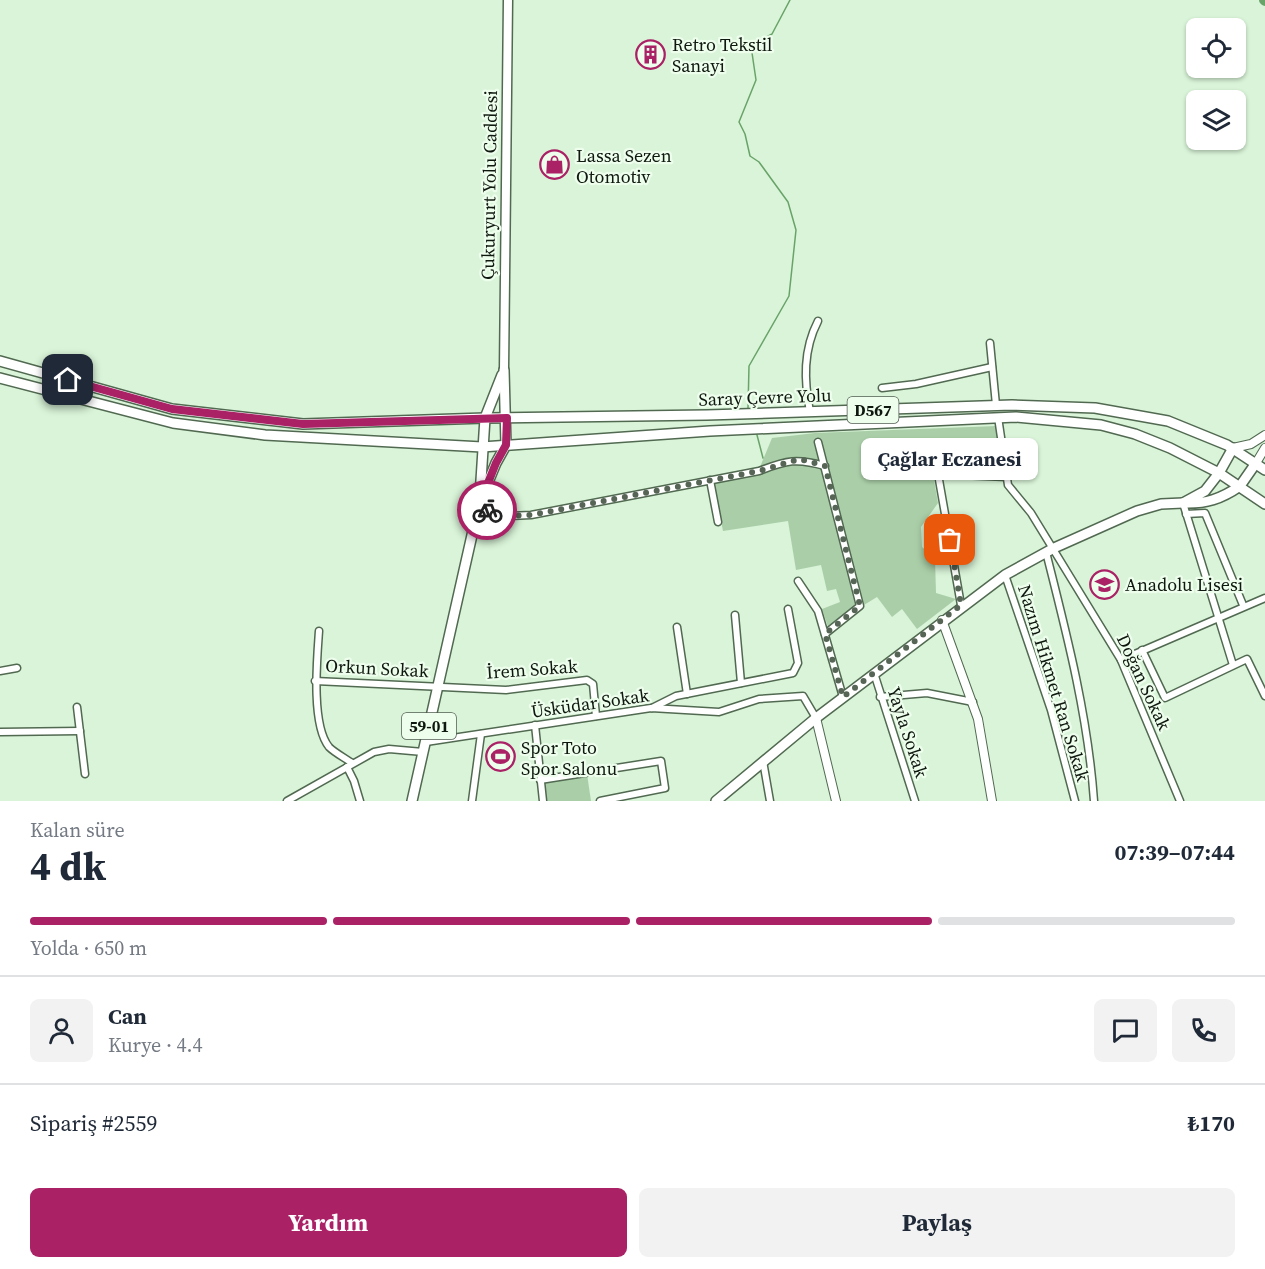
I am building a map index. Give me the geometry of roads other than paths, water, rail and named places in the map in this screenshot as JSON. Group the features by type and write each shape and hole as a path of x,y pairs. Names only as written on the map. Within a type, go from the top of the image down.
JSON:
{"main road":[{"name":"Çukuryurt Yolu Caddesi","path":"504,370 508,0"},
{"name":"D567","path":"0,361 172,409 303,424 507,418"},
{"path":"479,506 485,418 504,370"},
{"path":"504,370 506,445"},
{"name":"D567","path":"0,378 184,424 265,435 482,447 506,445"},
{"name":"Saray Çevre Yolu","path":"507,418 810,412 996,405 1095,408 1158,419 1233,448"},
{"name":"Saray Çevre Yolu","path":"506,445 710,431 998,417 1101,425 1135,434 1170,448 1219,473"},
{"name":"59-01","path":"412,801 479,506 496,463 506,445"},
{"path":"1183,503 1213,484 1233,448"},
{"name":"D567","path":"1233,448 1265,470"},
{"path":"716,801 816,718 961,605 1005,575 1050,550 1137,510 1161,504 1202,504 1223,497 1240,486 1256,463"},
{"name":"D567","path":"1219,473 1265,504"}],"street":[{"path":"810,412 806,389 807,354 809,338 818,321"},
{"path":"990,343 996,405"},
{"path":"882,388 916,384 992,366"},
{"path":"961,605 938,474 1007,477 998,417"},
{"path":"1233,448 1251,444 1265,435"},
{"path":"818,442 860,606 825,634"},
{"path":"1256,463 1265,448"},
{"path":"479,506 509,516 531,515 759,471 800,459 825,466"},
{"name":"Doğan Sokak","path":"1007,477 1011,490 1031,513 1050,550 1121,660 1180,801"},
{"path":"710,480 718,522"},
{"path":"1183,503 1233,665"},
{"path":"1186,514 1205,513 1243,605"},
{"path":"1050,550 1081,690 1092,760 1094,801"},
{"name":"Nazım Hikmet Ran Sokak","path":"1005,575 1051,710 1075,801"},
{"path":"798,581 818,611 843,697"},
{"path":"1121,660 1243,605 1265,598"},
{"path":"651,708 687,694 793,673 798,663 788,609"},
{"path":"735,615 741,683"},
{"path":"942,620 978,719 992,801"},
{"path":"677,627 687,694"},
{"path":"319,631 315,681 320,721 328,747 350,765 360,801"},
{"path":"1142,650 1165,698 1247,659 1265,696"},
{"path":"0,671 17,668"},
{"name":"Yayla Sokak","path":"874,673 915,801"},
{"name":"İrem Sokak","path":"438,686 506,690 587,680 594,684 596,716"},
{"name":"Orkun Sokak","path":"315,681 438,686"},
{"path":"880,697 927,693 973,702"},
{"name":"Üsküdar Sokak","path":"287,801 374,752 424,747 535,725 651,708 719,712 759,699 803,696 816,718"},
{"path":"77,707 85,774"},
{"path":"816,718 836,801"},
{"path":"535,725 543,801"},
{"path":"0,732 80,731"},
{"path":"472,801 482,734"},
{"path":"763,760 770,801"},
{"path":"540,780 661,761 665,788 600,801"}],"waterway":[{"path":"748,408 749,366 789,296 796,230 788,202 759,162 750,156 745,134 739,122 756,80 751,46 772,34 790,0"},
{"path":"757,435 763,458"}],"place":[{"name":"Retro Tekstil Sanayi","path":"651,54"},
{"name":"Lassa Sezen Otomotiv","path":"555,165"},
{"name":"Çağlar Eczanesi","path":"950,540"},
{"name":"Anadolu Lisesi","path":"1104,584"},
{"name":"Spor Toto Spor Salonu","path":"500,757"}]}
